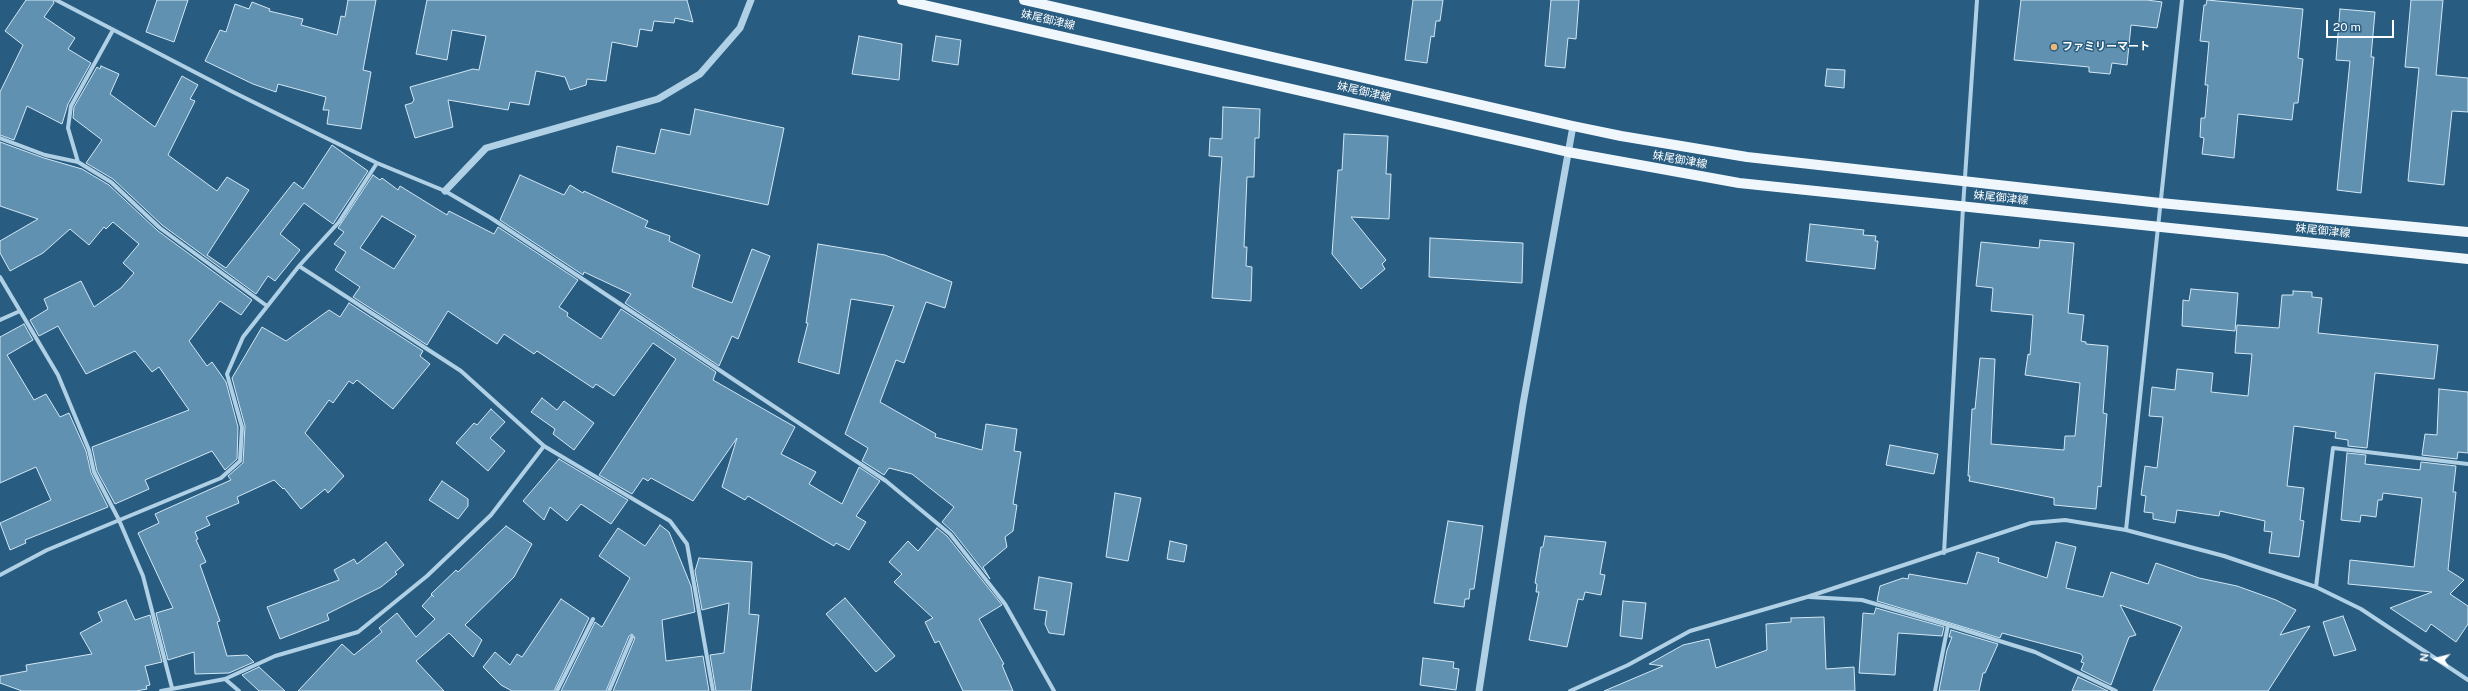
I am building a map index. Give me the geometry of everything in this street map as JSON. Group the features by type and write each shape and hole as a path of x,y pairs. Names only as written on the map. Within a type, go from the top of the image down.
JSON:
{"main road":[{"name":"妹尾御津線","path":"902,0 1568,152 1739,183 2468,259"},
{"name":"妹尾御津線","path":"1024,0 1573,126 1621,136 1747,157 2160,203 2468,232"}],"street":[{"path":"56,0 377,163 445,191 491,218 886,481 950,534 1005,604 1054,691"},
{"path":"445,191 486,148 658,99 700,74 740,28 751,0"},
{"path":"1944,553 1963,207 1977,0"},
{"path":"2126,530 2182,0"},
{"path":"78,162 68,128 71,106 113,30"},
{"path":"1479,691 1523,404 1573,126"},
{"path":"0,138 45,155 78,162 111,182 160,228 267,306"},
{"path":"0,575 47,550 221,478 240,461 242,427 227,374 243,337 299,266 339,222 377,163"},
{"path":"299,266 461,371 544,446 670,521 687,544 713,691"},
{"path":"0,277 58,375 89,450 94,472 119,520 143,576 172,688"},
{"path":"0,320 20,311"},
{"path":"161,691 225,679 275,656 358,632 427,576 492,515 544,446"},
{"path":"2316,587 2333,448 2468,464"},
{"path":"1570,691 1628,665 1690,631 1807,597 2031,523 2065,520 2126,530 2224,556 2316,587 2361,609 2468,680"},
{"path":"1807,597 1862,600 1948,625 2035,652 2116,691"},
{"path":"557,691 592,619"},
{"path":"1935,691 1948,625"},
{"path":"609,691 632,637"},
{"path":"225,679 239,691"}],"building":[{"path":"26,0 53,0 54,3 44,17 75,38 68,49 91,63 68,104 62,124 27,106 14,140 0,135 0,92 23,45 5,31"},
{"path":"157,0 188,0 174,42 146,32"},
{"path":"348,0 376,0 363,70 371,72 361,129 327,124 329,110 323,110 326,97 278,84 276,92 253,84 205,61 220,30 226,32 235,4 249,9 252,2 270,9 269,11 303,19 301,25 337,35 341,16 345,17"},
{"path":"427,0 687,0 693,22 675,18 674,23 654,21 652,31 640,29 637,47 612,42 606,81 587,79 586,85 570,90 565,77 536,71 529,105 510,102 508,110 448,100 453,127 415,138 405,105 412,103 414,100 410,87 473,69 479,70 486,36 452,30 447,60 416,54"},
{"path":"1413,0 1443,0 1440,21 1436,21 1434,37 1431,36 1427,63 1405,60"},
{"path":"1551,0 1579,0 1576,39 1568,38 1565,68 1545,66"},
{"path":"2021,0 2147,0 2162,2 2157,28 2131,25 2127,65 2112,63 2110,74 2089,72 2089,67 2014,60"},
{"path":"2207,0 2303,9 2298,58 2303,59 2298,103 2294,103 2292,120 2238,114 2234,158 2202,154 2204,138 2200,137 2201,118 2205,118 2208,85 2205,85 2209,42 2200,41 2204,5 2206,5"},
{"path":"2411,0 2443,0 2436,75 2468,78 2468,112 2452,111 2444,185 2408,181 2419,68 2405,67"},
{"path":"2340,9 2375,12 2371,57 2374,57 2361,193 2337,190 2350,61 2336,60"},
{"path":"859,36 902,44 899,80 852,74"},
{"path":"936,36 961,40 958,65 932,61"},
{"path":"101,66 119,74 110,94 155,127 182,76 198,85 190,99 195,101 168,155 217,191 227,177 249,190 207,255 226,268 294,182 303,189 332,145 368,171 333,224 304,203 280,234 300,250 275,281 268,276 256,294 162,225 113,179 86,163 102,140 73,118 74,107 97,67 100,69"},
{"path":"1827,69 1845,70 1844,88 1825,86"},
{"path":"1223,107 1260,109 1259,138 1255,138 1254,177 1247,177 1244,247 1247,247 1246,266 1252,267 1251,301 1212,298 1222,157 1209,156 1210,138 1222,139"},
{"path":"695,109 784,128 768,205 612,172 617,146 655,154 661,129 690,135"},
{"path":"1344,134 1388,136 1386,174 1391,174 1389,219 1351,217 1386,260 1382,264 1385,269 1361,289 1332,254 1338,170 1342,170"},
{"path":"0,142 44,158 82,169 109,185 158,231 252,300 241,315 220,301 189,341 207,366 212,362 226,382 238,427 237,459 225,470 212,451 145,480 149,489 115,504 97,471 92,447 189,410 159,367 152,372 135,351 86,374 58,326 39,336 30,320 48,309 44,299 81,281 94,307 121,288 134,273 123,263 139,244 113,222 106,229 104,227 89,245 70,229 43,253 10,271 0,253 0,241 38,219 0,206"},
{"path":"373,175 380,180 382,178 398,190 400,186 447,215 449,211 494,234 498,227 578,280 559,307 568,313 567,316 601,339 621,309 716,372 713,380 795,427 781,454 816,472 809,484 842,504 859,467 880,481 856,516 866,522 849,550 836,543 834,546 748,496 745,500 722,487 737,438 693,501 651,478 648,481 643,478 632,494 599,475 676,359 653,343 614,396 596,384 593,388 537,351 534,354 504,334 497,344 448,311 427,345 353,297 360,287 335,270 346,252 334,244 344,232 338,228","holes":["382,216 416,236 394,269 360,248"]},
{"path":"520,175 564,195 570,185 583,193 584,191 648,221 645,227 670,236 669,241 700,255 692,287 732,303 752,249 770,256 738,339 732,336 719,366 625,303 631,294 584,272 583,275 500,220"},
{"path":"1810,224 1864,230 1863,235 1876,236 1875,241 1878,241 1875,269 1806,261"},
{"path":"1430,238 1523,243 1522,283 1429,277"},
{"path":"2040,240 2074,243 2068,313 2084,315 2081,341 2086,342 2086,344 2108,346 2103,413 2107,414 2101,487 2098,486 2096,509 2054,505 2054,498 1969,481 1970,476 1968,476 1972,409 1975,409 1980,358 1995,359 1991,444 2064,450 2065,436 2075,436 2080,383 2025,375 2028,354 2030,355 2033,315 1991,311 1993,288 1976,286 1981,242 2039,248"},
{"path":"818,244 885,255 952,282 945,308 926,302 904,363 896,360 880,402 936,434 935,437 982,450 986,424 1017,429 1014,451 1021,452 1013,504 1017,505 1013,531 1005,537 1007,547 983,567 990,579 953,532 942,522 954,507 912,474 889,468 884,475 862,461 868,448 845,434 894,306 851,299 839,374 798,362 808,323 806,323"},
{"path":"2191,289 2238,293 2235,331 2182,326 2183,300 2189,301"},
{"path":"2293,291 2312,292 2312,297 2322,298 2318,333 2438,345 2434,379 2375,373 2367,448 2348,446 2348,440 2335,438 2336,432 2294,426 2287,486 2304,488 2300,520 2304,521 2299,557 2269,553 2272,532 2264,531 2265,521 2220,511 2219,516 2177,510 2175,523 2153,519 2153,513 2144,512 2146,496 2141,495 2145,466 2157,468 2163,417 2149,416 2152,387 2175,390 2177,369 2213,373 2211,392 2248,396 2252,354 2235,353 2237,325 2279,328 2282,295 2293,295"},
{"path":"349,303 423,351 420,356 430,364 393,409 357,380 353,384 349,381 333,403 329,400 305,433 344,476 328,493 325,489 301,509 284,488 283,489 274,480 237,497 239,503 206,517 210,525 195,532 198,539 196,540 206,562 200,565 220,621 217,622 227,656 247,655 254,662 229,673 195,674 194,652 168,660 156,613 173,608 138,533 159,523 155,514 231,480 228,476 243,463 245,426 232,378 262,327 286,341 329,310 340,317"},
{"path":"24,324 33,340 7,355 34,400 46,394 60,417 69,413 86,451 91,473 108,507 25,540 26,543 10,550 0,523 51,500 36,467 0,483 0,337"},
{"path":"2439,389 2468,392 2468,453 2458,452 2457,459 2422,455 2425,434 2437,435"},
{"path":"542,398 557,410 564,401 594,423 574,450 553,434 555,429 531,412"},
{"path":"491,409 505,422 490,438 505,451 488,471 456,443 474,423 477,425"},
{"path":"1890,445 1938,454 1934,474 1886,465"},
{"path":"2347,453 2366,455 2365,464 2420,470 2421,462 2456,466 2453,492 2456,492 2448,570 2464,580 2450,594 2468,606 2468,624 2456,642 2431,624 2426,632 2390,608 2432,592 2348,584 2350,560 2414,567 2422,498 2383,493 2382,500 2378,500 2376,517 2361,515 2360,522 2341,520"},
{"path":"559,459 628,500 611,524 581,504 567,521 550,507 544,520 523,501"},
{"path":"442,481 468,499 468,506 458,519 429,500"},
{"path":"1115,493 1141,498 1128,561 1106,557"},
{"path":"1448,521 1483,526 1474,589 1470,589 1469,599 1465,599 1464,607 1434,603"},
{"path":"660,525 669,532 691,586 695,612 662,620 666,661 703,656 709,691 613,691 635,638 632,634 629,636 606,691 561,691 595,622 602,627 630,578 599,556 618,528 645,546"},
{"path":"506,526 532,544 514,577 465,625 482,640 473,657 449,633 416,661 444,691 298,691 342,644 354,655 382,632 379,628 397,613 416,637 435,619 422,606 432,595 431,594 456,570 458,572"},
{"path":"937,528 947,536 1002,605 979,619 1004,664 1002,665 1013,691 963,691 939,641 935,643 925,622 933,618 894,582 902,574 889,562 908,541 918,551"},
{"path":"1545,536 1606,542 1600,574 1605,575 1601,595 1585,592 1583,600 1578,599 1567,647 1529,640 1539,592 1536,592 1537,584 1535,583 1541,547 1543,547"},
{"path":"1170,541 1187,545 1184,562 1167,559"},
{"path":"386,542 404,565 395,572 397,574 381,587 327,614 329,620 280,639 267,607 339,580 334,570 354,559 357,564"},
{"path":"2056,542 2076,547 2066,588 2103,597 2111,572 2148,584 2156,563 2199,578 2237,586 2276,600 2296,610 2280,635 2310,626 2268,691 2153,691 2182,627 2120,605 2136,635 2129,637 2111,685 2081,670 2084,663 2081,662 2083,657 2081,654 2002,633 2000,638 1877,601 1880,586 1903,578 1908,579 1909,574 1967,584 1977,552 1999,558 1998,562 2047,578"},
{"path":"699,558 752,562 749,614 759,615 751,691 716,691 710,655 724,653 729,603 702,610 695,571"},
{"path":"1039,577 1072,583 1064,635 1049,633 1045,624 1047,611 1034,609"},
{"path":"845,598 895,656 876,672 826,614"},
{"path":"561,599 589,618 554,691 512,691 501,685 483,667 495,652 510,665 517,654 522,657"},
{"path":"126,600 135,620 150,615 162,662 145,666 150,685 146,686 147,689 136,691 22,691 0,683 0,676 27,671 26,665 92,654 80,633 102,621 98,612"},
{"path":"1623,601 1646,603 1642,639 1620,636"},
{"path":"1876,608 1944,627 1942,636 1898,633 1895,675 1859,673 1863,613 1874,614"},
{"path":"2343,616 2356,650 2334,656 2323,622"},
{"path":"1824,617 1826,669 1854,667 1855,691 1604,691 1663,666 1649,664 1683,645 1709,639 1716,668 1767,650 1766,624 1791,622 1791,618"},
{"path":"1951,630 1998,644 1985,673 1983,673 1979,691 1939,691 1947,650 1952,637 1949,637"},
{"path":"1423,658 1454,662 1453,668 1459,669 1456,690 1420,685"},
{"path":"259,667 285,691 259,691 242,675"},
{"path":"2078,677 2108,691 2072,691"}],"place":[{"name":"ファミリーマート","path":"2054,47"}]}
